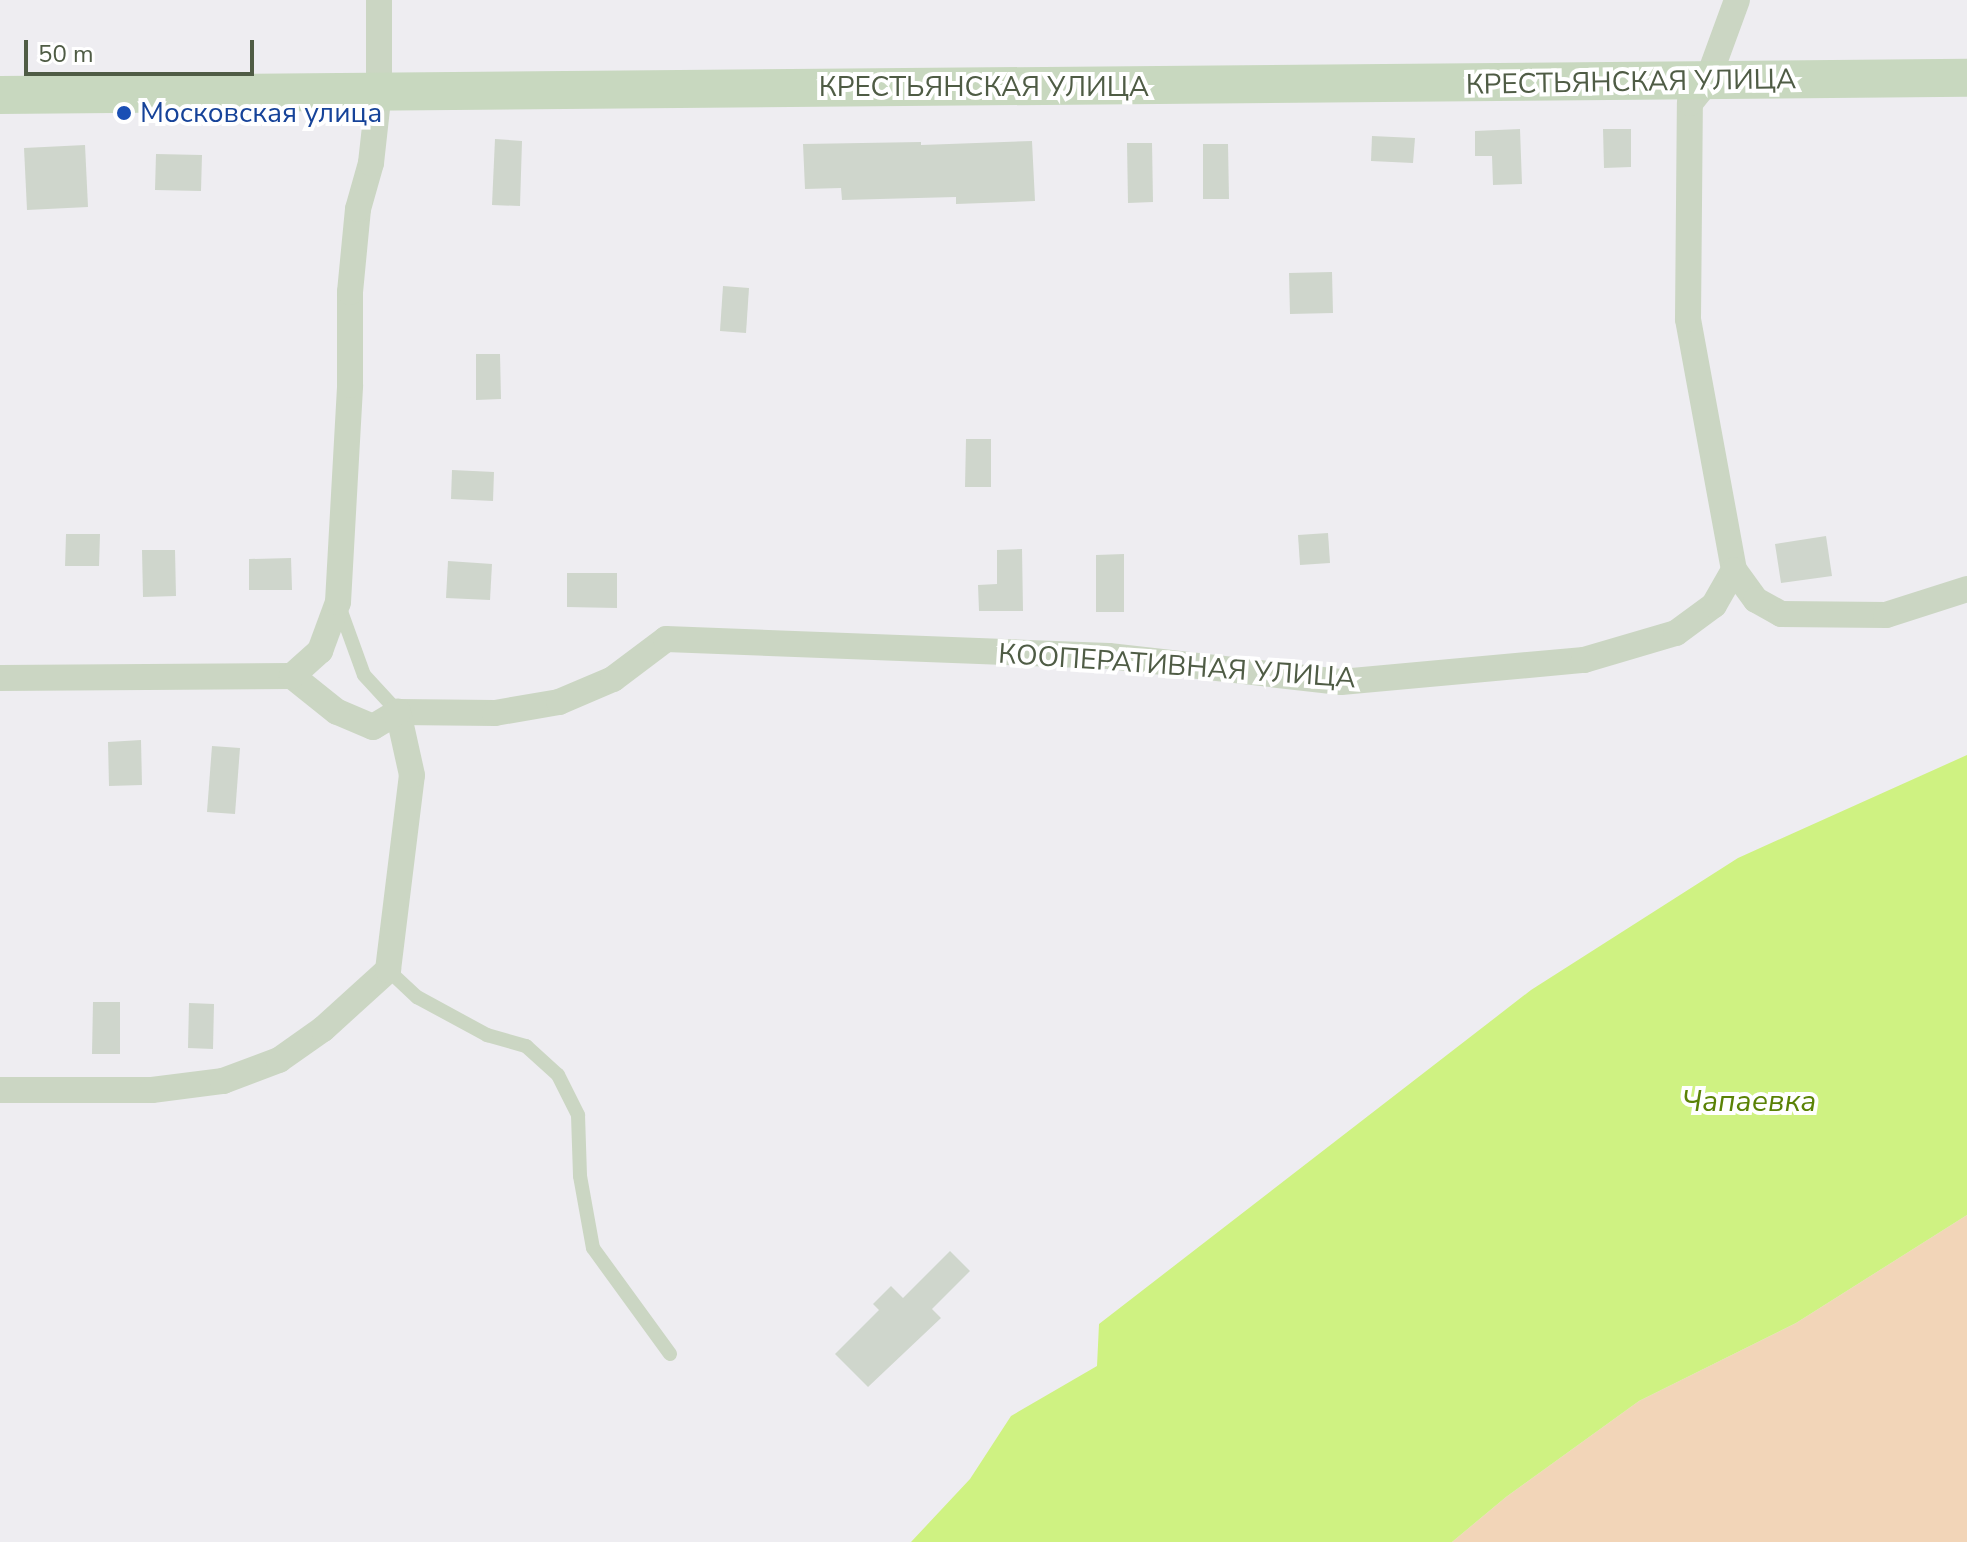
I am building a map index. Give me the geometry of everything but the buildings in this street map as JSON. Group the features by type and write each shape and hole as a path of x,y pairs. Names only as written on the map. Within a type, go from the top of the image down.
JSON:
{"street":[{"path":"292,676 320,651 338,602 350,385 350,292 358,209 371,163 379,91 379,0"},
{"path":"1737,0 1707,82 1690,103 1688,319 1734,570 1756,600 1781,614 1886,615 1967,589"},
{"name":"КРЕСТЬЯНСКАЯ УЛИЦА","path":"0,95 1967,78"},
{"name":"КООПЕРАТИВНАЯ УЛИЦА","path":"398,712 495,713 559,702 613,679 666,639 1109,656 1341,682 1584,660 1676,633 1714,605 1734,570"},
{"path":"0,678 292,676 337,712 373,727 398,712 412,775 388,970 323,1029 279,1060 223,1081 152,1090 0,1090"}],"lane":[{"path":"338,602 364,675 398,712"},
{"path":"388,970 431,1004 487,1035 526,1046 558,1075 578,1115 580,1176 593,1248 670,1354"}],"shaded area":[{"path":"1967,1215 1967,1542 1452,1542 1506,1497 1639,1401 1796,1323"}],"water":[{"name":"Чапаевка","path":"1967,755 1967,1215 1796,1323 1639,1401 1506,1497 1452,1542 911,1542 970,1479 1011,1416 1097,1366 1099,1324 1531,990 1738,858"}],"place":[{"name":"Московская улица","path":"124,113"}]}
